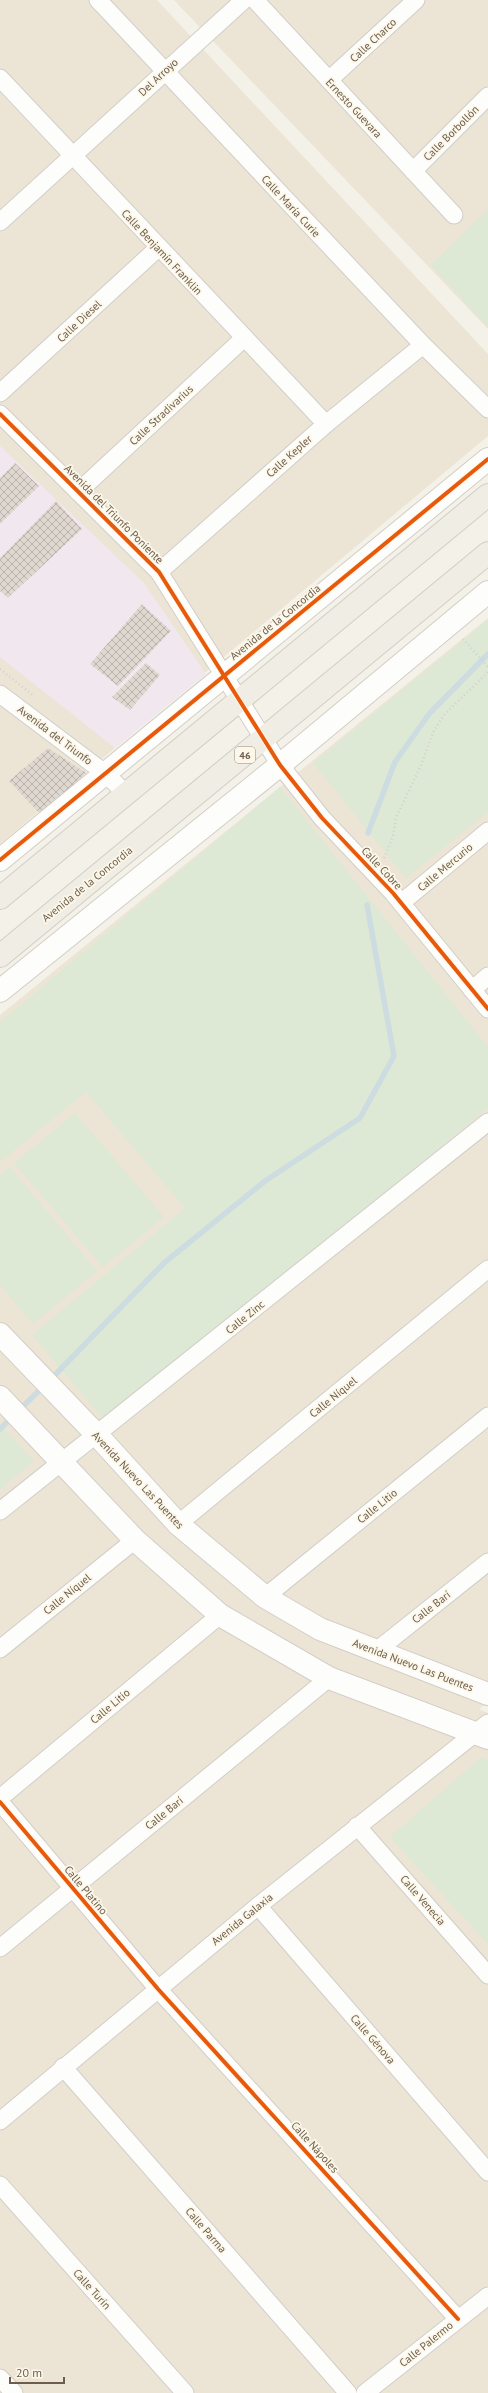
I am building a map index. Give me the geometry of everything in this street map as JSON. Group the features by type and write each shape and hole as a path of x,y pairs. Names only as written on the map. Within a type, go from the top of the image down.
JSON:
{"main road":[{"path":"0,898 488,495"},
{"name":"Avenida de la Concordia","path":"0,956 488,553"}],"street":[{"name":"Calle María Curie","path":"98,0 423,345 488,409"},
{"name":"Del Arroyo","path":"0,222 74,156 164,71 244,0"},
{"name":"Ernesto Guevara","path":"255,0 454,215"},
{"name":"Calle Charco","path":"329,80 416,0"},
{"name":"Calle Benjamín Franklin","path":"0,78 158,248 326,424"},
{"name":"Calle Borbollón","path":"413,171 488,96"},
{"name":"Calle Diesel","path":"0,393 158,248"},
{"name":"Calle Stradivarius","path":"78,492 244,338"},
{"name":"Calle Kepler","path":"159,572 326,424 423,345"},
{"name":"Avenida del Triunfo Poniente","path":"0,414 159,572 263,740"},
{"name":"Avenida de la Concordia","path":"0,860 488,459"},
{"path":"0,991 280,765 488,592"},
{"name":"Avenida del Triunfo","path":"1,696 106,774 126,794"},
{"name":"Calle Cobre","path":"263,740 280,765 322,818 401,903 488,1009"},
{"name":"Calle Mercurio","path":"401,903 488,831"},
{"path":"472,990 488,976"},
{"name":"Calle Zinc","path":"0,1511 97,1436 488,1122"},
{"name":"Calle Níquel","path":"178,1524 488,1269"},
{"name":"Avenida Nuevo Las Puentes","path":"0,1334 178,1524 265,1597 320,1629 375,1652 488,1694"},
{"path":"0,1398 135,1540 220,1615 329,1678 484,1731"},
{"name":"Calle Litio","path":"265,1597 488,1416"},
{"name":"Calle Níquel","path":"0,1649 135,1540"},
{"name":"Calle Barí","path":"375,1652 488,1562"},
{"name":"Calle Litio","path":"0,1798 220,1615"},
{"name":"Calle Barí","path":"0,1948 329,1678"},
{"name":"Avenida Galaxia","path":"0,2121 63,2067 357,1826 484,1731"},
{"name":"Calle Platino","path":"0,1802 158,1989"},
{"name":"Calle Venecia","path":"357,1826 488,1975"},
{"name":"Calle Génova","path":"258,1906 488,2172"},
{"name":"Calle Nápoles","path":"158,1989 458,2319"},
{"name":"Calle Parma","path":"63,2067 348,2393"},
{"name":"Calle Turín","path":"0,2185 184,2393"},
{"name":"Calle Palermo","path":"365,2393 488,2296"},
{"path":"0,2378 14,2393"}],"path":[{"path":"461,636 487,666"},
{"path":"0,669 36,697"},
{"path":"382,862 390,848 396,818 421,765 433,732 444,715 488,672"}],"shaded area":[{"path":"0,0 157,0 488,354 488,436 0,844"},
{"path":"174,0 488,0 488,329"},
{"path":"0,446 144,583 206,674 115,748 0,657"},
{"path":"488,618 488,1702 479,1709 488,1713 488,2393 0,2393 0,1015"}],"green space":[{"path":"488,209 488,327 431,265"},
{"path":"488,620 488,812 406,878 313,763"},
{"path":"280,787 488,1047 488,1108 106,1422 32,1335 185,1208 86,1092 0,1162 0,1022"},
{"path":"75,1113 164,1217 103,1267 14,1163"},
{"path":"10,1167 97,1271 33,1324 0,1285 0,1176"},
{"path":"0,1424 34,1461 0,1489"},
{"path":"481,1757 488,1760 488,1944 390,1837"}],"building":[{"path":"15,463 39,486 0,524 0,478"},
{"path":"56,501 82,529 8,598 0,591 0,558"},
{"path":"142,604 171,631 118,686 90,664"},
{"path":"146,663 160,675 130,710 112,697"},
{"path":"48,748 86,773 42,816 9,781"}],"waterway":[{"path":"368,833 395,762 429,714 488,654"},
{"path":"50,1380 164,1263 265,1181 360,1118 394,1056 367,905"},
{"path":"18,1411 44,1386"},
{"path":"0,1429 12,1417"}],"cycle path":[{"path":"0,414 159,572 280,765 322,818 393,893 488,1009"},
{"path":"0,860 488,459"},
{"path":"0,1802 158,1989 458,2319"}]}
